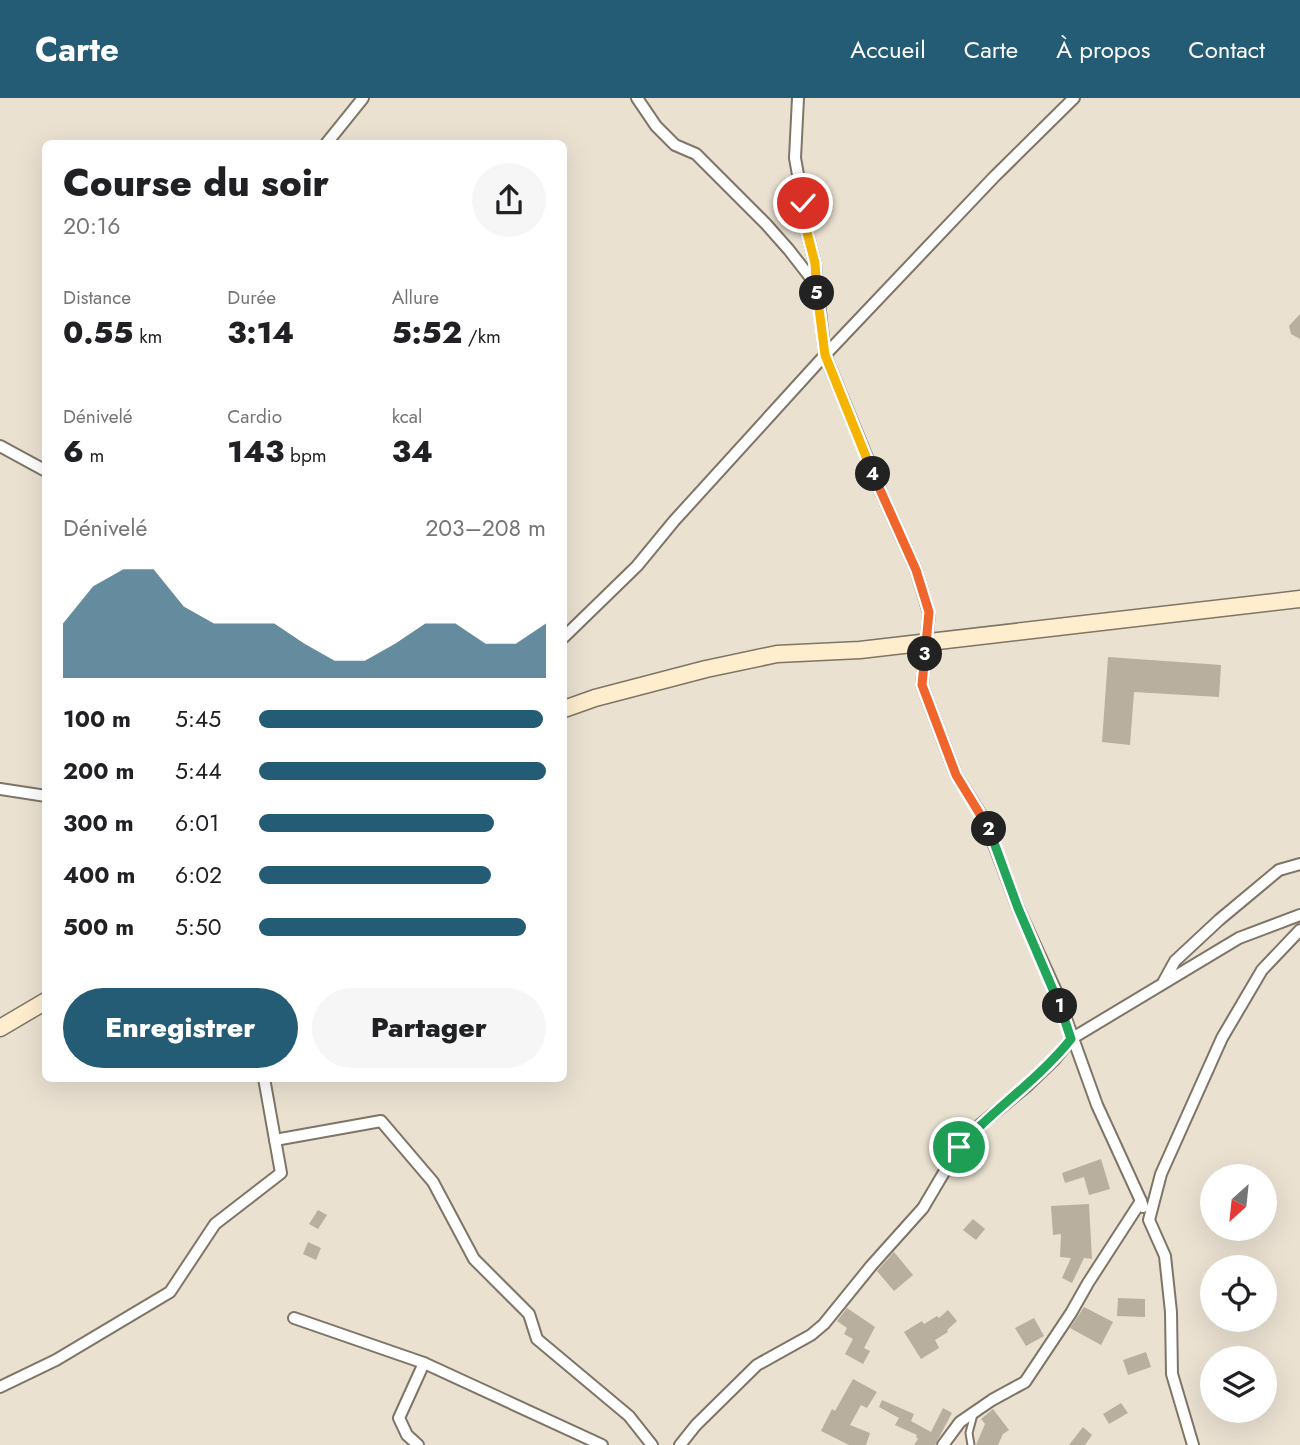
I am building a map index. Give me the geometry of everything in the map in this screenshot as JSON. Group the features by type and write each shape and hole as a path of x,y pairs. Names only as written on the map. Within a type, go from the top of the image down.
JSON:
{"street":[{"path":"329,140 363,98"},
{"path":"637,98 656,126 676,145 696,154 789,250 817,286"},
{"path":"798,98 795,158 804,221 815,263 825,355 916,570 929,612 922,685 956,775 986,823 1018,908 1056,991 1071,1039 1097,1105 1165,1256 1171,1312 1172,1374 1193,1445"},
{"path":"567,634 637,566 674,521 825,355 994,177 1074,98"},
{"path":"0,446 42,469"},
{"path":"567,708 645,685 777,654 860,650 1300,599"},
{"path":"0,789 42,795"},
{"path":"1163,982 1175,961 1219,920 1279,870 1300,863"},
{"path":"680,1445 696,1425 757,1366 811,1335 824,1324 923,1208 959,1147 1054,1060 1071,1039 1239,938 1300,915"},
{"path":"1149,1220 1161,1174 1222,1038 1262,970 1300,930"},
{"path":"0,1028 42,1003"},
{"path":"0,1387 56,1360 170,1292 215,1224 281,1173 265,1082"},
{"path":"275,1140 381,1121 433,1182 474,1259 529,1314 537,1339 629,1416 652,1445"},
{"path":"943,1445 960,1422 1025,1381 1032,1373 1141,1201"},
{"path":"294,1318 424,1363 602,1445"},
{"path":"418,1445 407,1435 399,1418 424,1363"}],"lane":[{"path":"971,1445 970,1433 975,1413"}],"building":[{"path":"1300,314 1300,339 1291,334 1289,326"},
{"path":"1108,657 1221,665 1219,697 1134,692 1130,745 1102,742"},
{"path":"1101,1159 1110,1189 1089,1195 1084,1177 1065,1183 1062,1173"},
{"path":"1089,1204 1092,1259 1084,1258 1072,1283 1062,1278 1071,1258 1060,1257 1061,1234 1053,1235 1051,1206"},
{"path":"318,1210 327,1215 318,1229 309,1224"},
{"path":"973,1219 985,1229 976,1240 963,1230"},
{"path":"308,1242 321,1248 316,1260 303,1254"},
{"path":"894,1252 913,1275 894,1291 877,1271"},
{"path":"1118,1298 1145,1299 1145,1317 1117,1316"},
{"path":"1084,1307 1113,1322 1101,1345 1070,1328"},
{"path":"847,1308 875,1327 864,1348 870,1351 863,1364 845,1354 853,1339 844,1334 847,1328 837,1321"},
{"path":"948,1310 957,1321 948,1332 935,1340 939,1348 921,1359 904,1332 922,1321 924,1324 937,1316 939,1318"},
{"path":"1034,1318 1044,1336 1026,1346 1015,1328"},
{"path":"1146,1352 1151,1367 1128,1375 1123,1360"},
{"path":"853,1379 877,1392 867,1408 861,1405 850,1425 870,1433 866,1445 849,1445 821,1431 832,1409 835,1411"},
{"path":"882,1400 914,1414 911,1421 931,1432 943,1408 952,1413 935,1445 914,1445 918,1439 917,1435 895,1425 899,1418 879,1407"},
{"path":"1121,1403 1128,1413 1109,1424 1103,1414"},
{"path":"993,1409 1009,1430 1003,1434 998,1445 976,1445 985,1424 981,1419"},
{"path":"1083,1427 1092,1435 1085,1445 1069,1445"}],"route":[{"path":"803,203 804,221 815,263 825,355 916,570 929,612 922,685 956,775 986,823 1018,908 1056,991 1071,1039 1054,1060 959,1147"}]}
